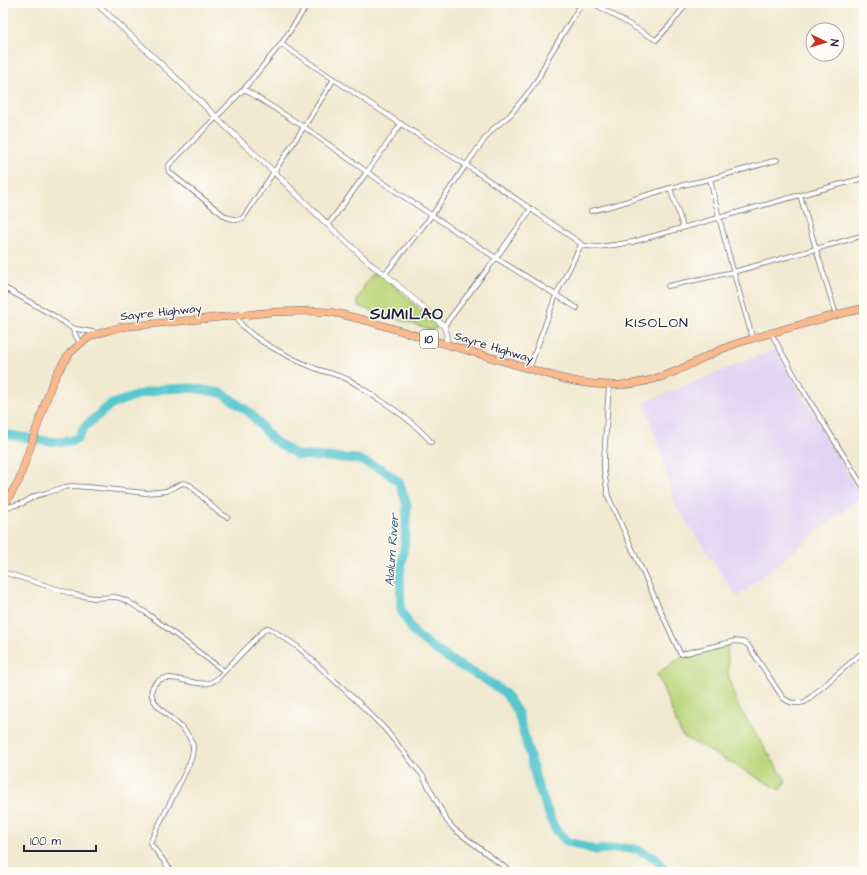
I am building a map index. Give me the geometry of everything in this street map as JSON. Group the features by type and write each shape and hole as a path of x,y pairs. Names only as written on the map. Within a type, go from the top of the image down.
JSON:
{"highway":[{"name":"Sayre Highway","path":"3,509 19,480 51,386 66,359 80,344 91,336 121,327 290,311 328,312 364,320 581,383 609,386 638,383 662,376 730,346 771,333 864,308"}],"street":[{"path":"96,3 373,266 385,274 444,326 447,335 446,344"},
{"path":"385,274 432,215 484,140 493,129 510,115 532,88 549,56 582,3"},
{"path":"593,3 656,40 687,3"},
{"path":"306,7 281,44 244,88 169,165 169,172 226,217 237,220 243,218 334,79"},
{"path":"281,44 401,124 466,165 580,243 580,245 603,247 632,242 864,178"},
{"path":"244,88 304,127 366,172 496,258 577,308"},
{"path":"328,224 401,124"},
{"path":"591,211 670,188 710,179 777,160"},
{"path":"710,179 733,272 753,339"},
{"path":"670,188 683,227"},
{"path":"800,195 836,315"},
{"path":"444,326 531,209"},
{"path":"668,286 733,272 864,235"},
{"path":"529,369 556,296 580,245"},
{"path":"3,287 56,317 72,328 100,333"},
{"path":"236,316 250,332 276,349 316,369 352,381 407,418 431,442"},
{"path":"72,328 80,344"},
{"path":"771,333 800,386 864,488"},
{"path":"609,386 604,458 604,470 608,496 680,653 682,654 735,641 743,642 748,645 783,698 789,703 797,704 805,702 864,651"},
{"path":"3,509 35,496 71,486 146,493 166,491 177,485 183,484 190,485 214,508 227,517"},
{"path":"3,572 80,596 94,598 120,598 145,612 224,671"},
{"path":"172,872 150,843 185,773 193,747 190,737 184,729 154,702 152,690 158,681 169,678 204,684 210,683 217,679 264,629 267,628 271,629 298,647 360,704 385,729 423,776 447,821 454,829 511,872"}],"shaded area":[{"path":"775,349 861,497 737,597 676,506 645,402"}],"green space":[{"path":"380,273 435,323 436,329 431,330 358,306 357,301 366,282 373,274"},
{"path":"727,643 729,679 738,706 786,781 780,790 682,736 657,674 678,659"}],"waterway":[{"name":"Alalum River","path":"3,434 46,441 70,441 78,438 84,427 110,405 137,395 163,389 192,388 222,393 249,412 273,440 297,455 357,459 382,469 399,482 407,505 405,541 400,574 401,610 414,633 457,664 483,678 505,693 518,713 538,786 554,827 566,841 595,850 620,848 636,849 657,859 665,872"}],"district":[{"name":"SUMILAO","path":"407,313"},
{"name":"KISOLON","path":"657,322"}]}
